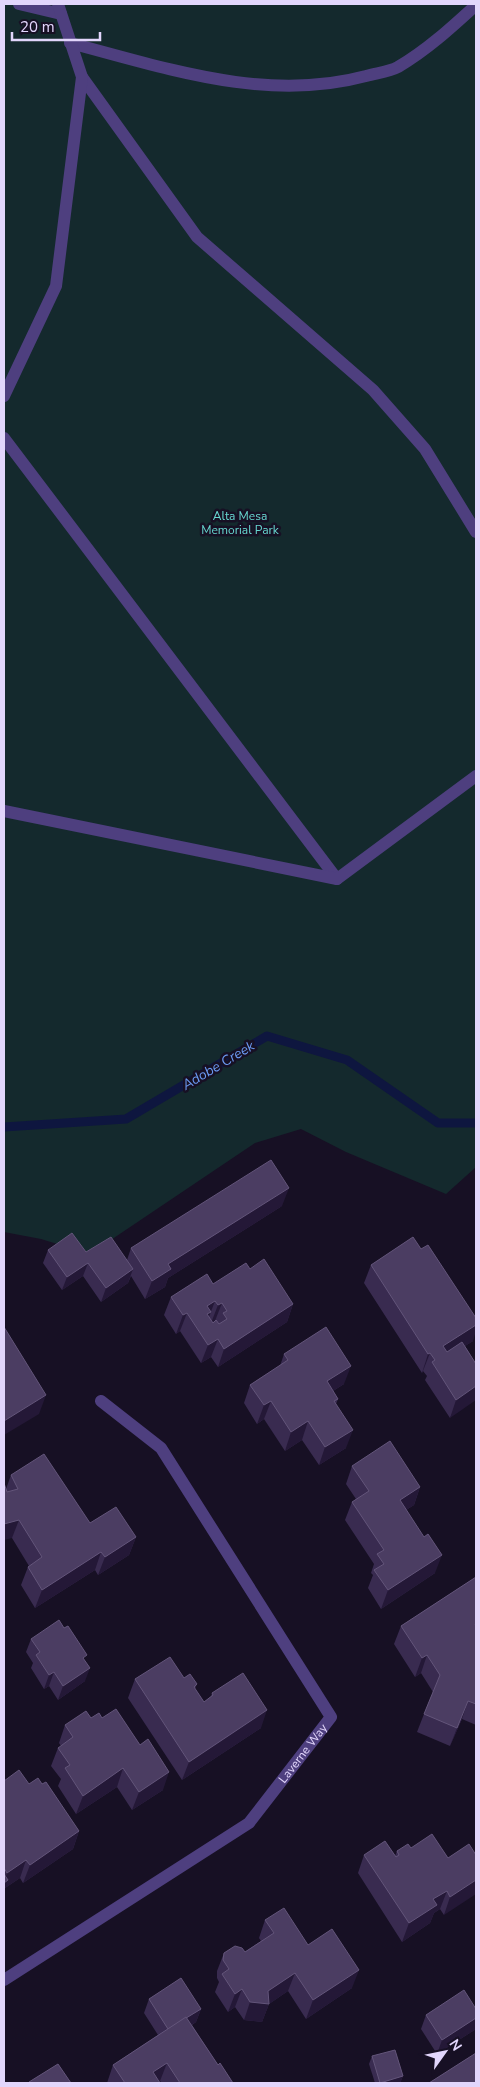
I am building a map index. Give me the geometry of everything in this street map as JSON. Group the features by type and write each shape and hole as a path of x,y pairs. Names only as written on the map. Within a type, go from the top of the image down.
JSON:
{"street":[{"path":"18,4 59,9 82,77 197,236 373,390 425,449 476,532"},
{"path":"70,43 193,75 261,85 341,83 397,68 434,43 476,5"},
{"path":"4,396 56,286 82,77"},
{"path":"4,438 337,878"},
{"path":"4,811 337,878 476,776"},
{"name":"Laverne Way","path":"4,1980 249,1823 331,1717 161,1448 102,1401"}],"green space":[{"name":"Alta Mesa Memorial Park","path":"4,4 476,4 476,1167 446,1194 346,1152 301,1129 255,1143 90,1254 41,1239 4,1232"}],"building":[{"path":"271,1160 289,1188 168,1264 171,1269 152,1281 131,1248"},
{"path":"72,1233 86,1252 111,1237 133,1269 106,1288 88,1263 67,1277 48,1250"},
{"path":"413,1237 421,1249 428,1245 476,1318 476,1325 443,1346 447,1352 462,1342 476,1364 476,1386 456,1400 432,1362 435,1360 430,1353 428,1354 371,1265"},
{"path":"264,1259 293,1304 224,1349 218,1339 208,1345 187,1313 183,1315 171,1297 207,1274 213,1284 246,1263 250,1269","holes":["215,1301 218,1305 222,1303 227,1311 223,1313 227,1319 219,1324 216,1320 213,1323 207,1314 211,1312 207,1306"]},
{"path":"4,1327 46,1395 4,1421"},
{"path":"326,1327 351,1366 327,1381 338,1399 334,1401 353,1430 325,1447 308,1421 291,1432 271,1401 264,1405 250,1385 288,1360 284,1354"},
{"path":"390,1441 420,1487 400,1500 424,1537 428,1534 442,1555 388,1590 374,1570 384,1564 377,1554 384,1550 352,1502 369,1491 352,1466"},
{"path":"44,1454 90,1523 116,1507 136,1537 105,1557 101,1552 42,1590 28,1567 42,1557 19,1520 4,1524 4,1483 7,1492 18,1489 11,1475"},
{"path":"476,1577 476,1704 468,1701 457,1728 424,1714 440,1675 427,1655 422,1658 401,1626"},
{"path":"59,1620 64,1628 68,1626 87,1655 83,1658 90,1668 63,1686 54,1672 49,1675 36,1655 40,1652 31,1639"},
{"path":"170,1657 184,1678 190,1674 197,1684 194,1687 204,1702 213,1695 212,1693 243,1673 267,1710 189,1762 135,1679"},
{"path":"116,1709 140,1745 148,1739 169,1772 139,1792 123,1768 83,1796 65,1768 70,1765 58,1748 73,1737 65,1725 86,1711 91,1718 99,1713 102,1718"},
{"path":"19,1770 29,1784 38,1778 42,1784 46,1782 79,1831 30,1865 26,1860 7,1873 4,1868 4,1781"},
{"path":"432,1834 448,1858 469,1844 476,1855 476,1880 450,1897 447,1891 433,1899 437,1905 409,1923 364,1855 385,1841 396,1857 399,1855 397,1851 408,1844 411,1848"},
{"path":"4,1874 8,1880 4,1883"},
{"path":"284,1908 308,1945 332,1929 359,1970 313,2000 295,1973 268,1991 269,2004 250,2002 242,1989 235,1994 222,1974 229,1969 223,1960 224,1953 235,1946 242,1948 245,1952 274,1933 265,1920"},
{"path":"181,1978 201,2009 168,2029 149,1999"},
{"path":"464,1990 476,2009 476,2018 442,2040 426,2015"},
{"path":"186,2017 218,2065 220,2063 233,2083 180,2083 167,2063 153,2072 160,2083 125,2083 113,2065"},
{"path":"395,2050 403,2076 380,2083 372,2056"},
{"path":"476,2053 476,2083 429,2083"},
{"path":"58,2064 71,2083 29,2082"}],"waterway":[{"name":"Adobe Creek","path":"4,1127 126,1119 267,1036 347,1060 438,1123 476,1123"}]}
